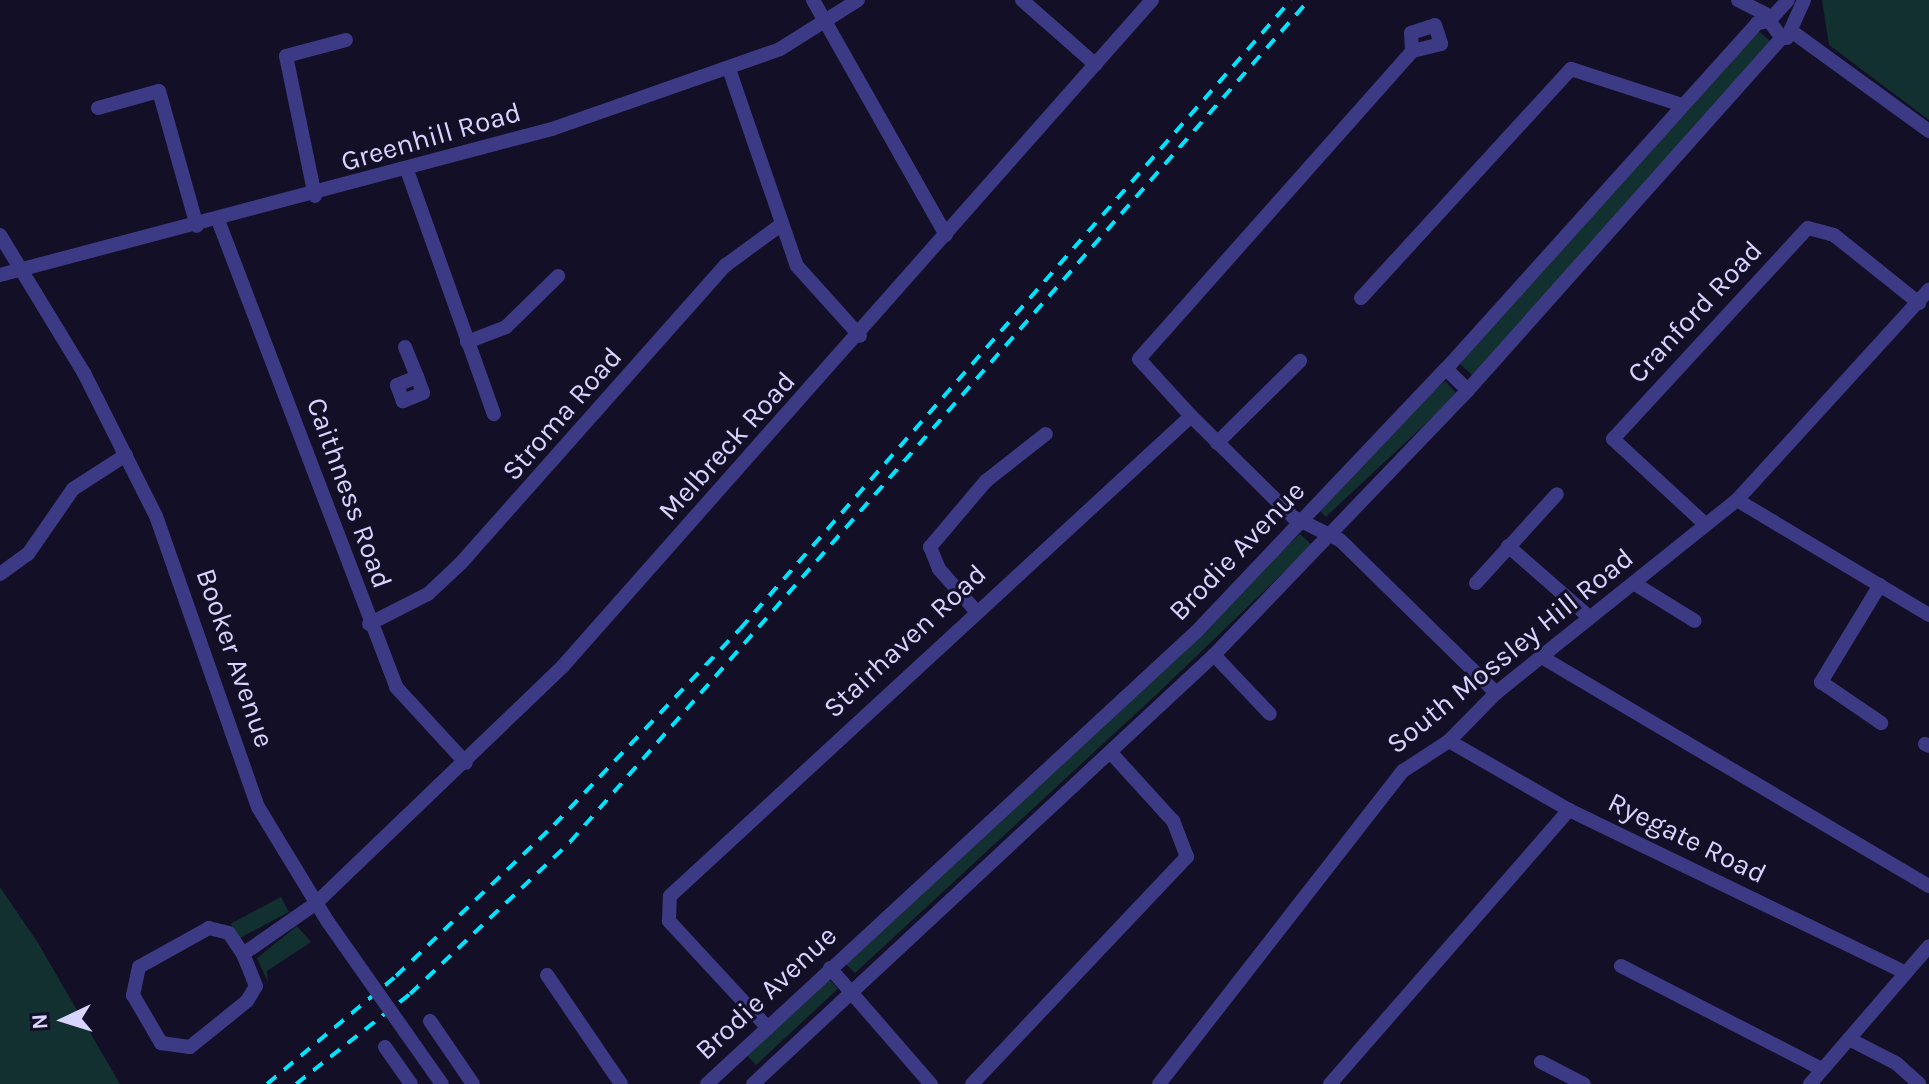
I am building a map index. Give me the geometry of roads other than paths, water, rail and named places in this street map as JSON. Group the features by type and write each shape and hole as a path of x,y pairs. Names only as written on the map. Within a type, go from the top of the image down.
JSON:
{"street":[{"path":"813,0 946,235"},
{"name":"Greenhill Road","path":"0,275 20,267 408,173 729,69 858,0"},
{"path":"1022,0 1096,65"},
{"name":"Melbreck Road","path":"243,954 315,904 466,763 860,336 1152,0"},
{"path":"1738,0 1777,12 1791,31 1929,131"},
{"path":"1791,31 1804,0"},
{"path":"1777,12 1791,31"},
{"name":"Brodie Avenue","path":"707,1084 830,968 1095,730 1303,521 1446,369 1757,23 1777,12"},
{"name":"Brodie Avenue","path":"753,1084 1112,754 1214,655 1468,390 1791,31"},
{"path":"315,196 286,56 346,40"},
{"path":"1412,51 1139,359 1217,443 1303,521 1330,536 1496,693"},
{"path":"729,69 805,282 860,336"},
{"path":"1361,298 1571,69 1682,105"},
{"path":"98,108 159,91 197,226"},
{"path":"408,173 494,414"},
{"name":"Caithness Road","path":"218,220 369,624 396,687 466,763"},
{"name":"Stroma Road","path":"369,624 428,594 461,563 726,265 782,224"},
{"name":"Cranford Road","path":"1705,524 1613,439 1808,228 1834,235 1925,297"},
{"name":"Booker Avenue","path":"0,235 126,455 169,544 258,807 315,904 442,1084"},
{"path":"467,342 506,327 558,276"},
{"name":"South Mossley Hill Road","path":"1159,1084 1403,771 1449,741 1496,693 1545,659 1589,617 1635,584 1737,500 1925,297"},
{"path":"405,347 417,377"},
{"path":"1217,443 1300,361"},
{"path":"1446,369 1468,390"},
{"name":"Stairhaven Road","path":"768,1028 669,921 670,896 975,610 1191,416"},
{"path":"975,610 939,569 930,547 986,481 1041,439 1026,432"},
{"path":"2,568 35,546 73,489 126,455"},
{"path":"1476,583 1557,494"},
{"path":"1737,500 1929,615"},
{"path":"1508,546 1589,617"},
{"path":"1635,584 1695,621"},
{"path":"1880,585 1821,682 1881,723"},
{"path":"1214,655 1270,714"},
{"path":"1545,659 1929,886"},
{"name":"Ryegate Road","path":"1449,741 1569,810 1906,973"},
{"path":"972,1084 1187,857 1173,821 1112,754"},
{"path":"1330,1084 1569,810"},
{"path":"209,928 224,929 243,954 256,986 247,1001 190,1047 161,1043 133,995 143,962 209,928"},
{"path":"1810,1084 1929,946"},
{"path":"1621,966 1821,1069"},
{"path":"830,968 931,1084"},
{"path":"547,975 621,1084"},
{"path":"430,1021 473,1084"},
{"path":"1849,1039 1919,1084"},
{"path":"385,1047 411,1084"},
{"path":"1541,1062 1584,1084"}],"railway":[{"path":"267,1084 396,976 554,825 740,629 1291,0"},
{"path":"296,1084 410,994 570,842 1309,0"}]}
